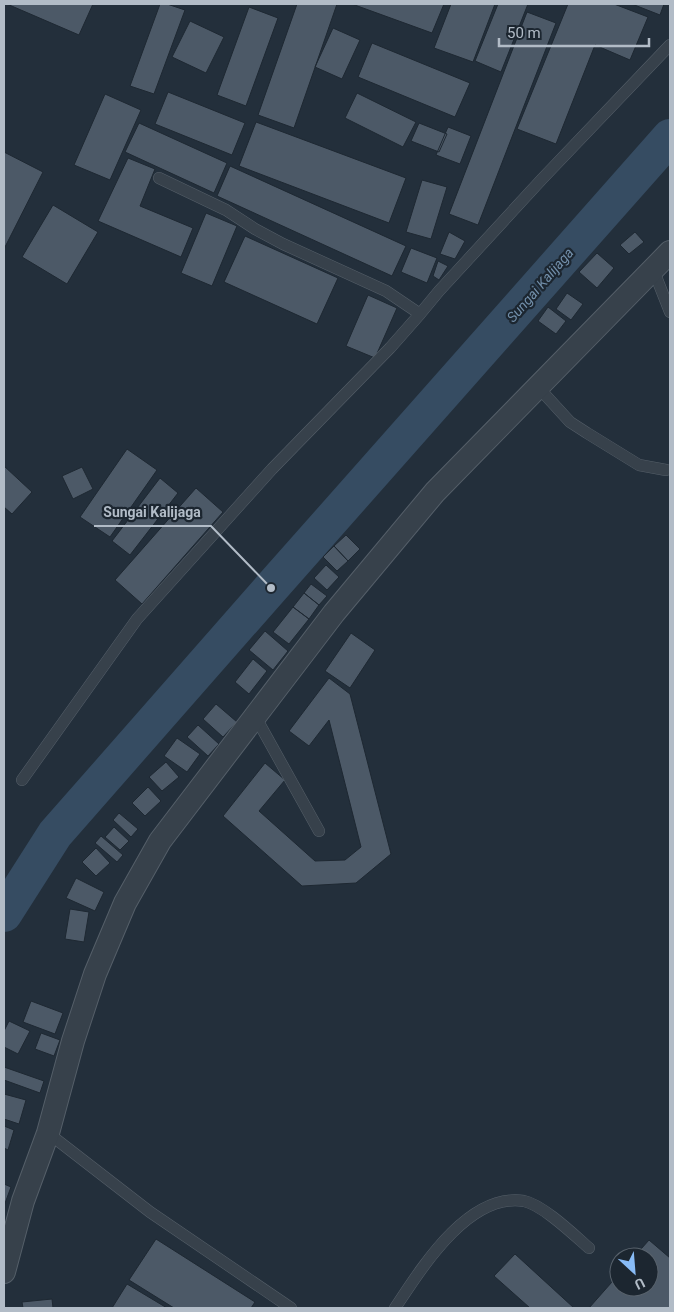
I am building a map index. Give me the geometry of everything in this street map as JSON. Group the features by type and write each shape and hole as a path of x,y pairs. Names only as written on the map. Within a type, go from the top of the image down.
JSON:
{"street":[{"path":"4,1272 23,1201 48,1133 74,1041 93,983 125,903 160,841 334,613 435,492 670,252"}],"lane":[{"path":"22,780 137,619 272,469 390,348 439,291 542,179 670,44"},
{"path":"159,178 226,210 255,230 283,244 386,291 420,314"},
{"path":"653,269 670,312"},
{"path":"538,386 570,422 639,465 666,470"},
{"path":"255,716 320,831"},
{"path":"48,1133 150,1212 291,1308"},
{"path":"395,1308 447,1237 476,1213 502,1201 525,1202 548,1214 589,1248"}],"building":[{"path":"7,4 93,4 79,35"},
{"path":"160,4 167,4 185,10 154,94 130,86"},
{"path":"297,4 337,4 294,128 258,115"},
{"path":"352,4 444,4 432,33"},
{"path":"451,4 495,4 473,62 434,48"},
{"path":"498,4 528,4 501,72 475,61"},
{"path":"568,4 614,4 648,17 630,60 595,45 556,144 517,129"},
{"path":"632,4 664,4 660,15"},
{"path":"249,7 278,18 246,106 217,95"},
{"path":"527,12 556,23 478,225 449,214"},
{"path":"190,21 224,37 206,73 172,57"},
{"path":"333,28 360,40 342,79 315,67"},
{"path":"372,43 470,83 455,117 358,77"},
{"path":"168,92 245,123 232,155 155,124"},
{"path":"357,93 416,122 403,147 345,118"},
{"path":"105,94 141,110 110,180 74,165"},
{"path":"256,122 406,178 389,223 239,166"},
{"path":"139,123 227,163 214,193 125,152"},
{"path":"419,123 447,134 439,152 411,141"},
{"path":"448,127 471,136 460,164 436,155"},
{"path":"4,152 43,172 4,249"},
{"path":"128,158 155,169 140,206 193,228 181,257 98,221"},
{"path":"230,166 406,246 392,276 217,196"},
{"path":"422,180 447,187 431,239 406,232"},
{"path":"53,205 98,232 67,284 22,257"},
{"path":"206,213 237,226 212,286 181,273"},
{"path":"449,232 465,241 455,259 440,254"},
{"path":"635,232 644,242 629,254 620,245"},
{"path":"245,236 338,278 317,324 224,282"},
{"path":"411,248 437,258 427,283 401,272"},
{"path":"597,253 614,268 597,288 579,272"},
{"path":"438,261 448,266 439,280 433,276"},
{"path":"567,293 583,304 571,320 556,309"},
{"path":"368,295 397,308 375,358 346,346"},
{"path":"548,307 566,321 556,334 538,321"},
{"path":"127,449 157,470 110,537 80,517"},
{"path":"4,466 32,492 12,514 4,507"},
{"path":"82,467 93,489 73,499 62,476"},
{"path":"160,478 178,493 130,555 112,541"},
{"path":"196,488 223,512 142,604 115,580"},
{"path":"346,535 360,549 348,561 334,546"},
{"path":"334,546 348,561 337,571 323,557"},
{"path":"326,565 339,577 327,590 314,578"},
{"path":"311,584 327,596 319,605 304,593"},
{"path":"304,593 319,605 309,619 293,607"},
{"path":"293,607 309,619 289,644 273,632"},
{"path":"265,631 288,651 273,670 249,650"},
{"path":"351,633 375,650 350,688 325,671"},
{"path":"253,659 267,671 249,694 235,682"},
{"path":"329,678 350,694 391,854 356,883 302,886 223,816 265,763 285,780 259,811 315,861 345,860 361,847 329,720 309,746 289,731"},
{"path":"216,704 237,722 223,737 203,719"},
{"path":"198,725 219,744 208,756 187,737"},
{"path":"177,738 200,754 187,772 164,756"},
{"path":"166,762 179,777 162,791 149,777"},
{"path":"148,787 161,801 145,816 132,803"},
{"path":"119,813 138,829 131,837 113,820"},
{"path":"114,827 129,841 120,850 105,837"},
{"path":"101,836 123,855 117,862 95,843"},
{"path":"96,848 110,863 96,876 82,862"},
{"path":"76,878 104,892 95,911 66,898"},
{"path":"70,909 89,912 84,942 65,939"},
{"path":"31,1001 63,1013 55,1034 23,1022"},
{"path":"9,1021 30,1031 18,1054 4,1047 4,1031"},
{"path":"41,1033 60,1040 54,1056 35,1049"},
{"path":"4,1067 44,1081 40,1093 4,1080"},
{"path":"4,1094 26,1100 19,1124 4,1119"},
{"path":"4,1126 14,1130 8,1150 4,1148"},
{"path":"4,1184 11,1187 4,1206"},
{"path":"156,1239 255,1302 251,1308 174,1308 129,1280"},
{"path":"649,1240 657,1247 643,1247"},
{"path":"659,1249 670,1258 670,1308 589,1308 609,1285 609,1297 659,1297"},
{"path":"515,1254 574,1308 530,1308 494,1276"},
{"path":"127,1284 167,1308 112,1308"},
{"path":"52,1299 53,1308 23,1308 22,1302"}],"waterway":[{"name":"Sungai Kalijaga","path":"4,914 55,834 670,137"}],"place":[{"name":"Sungai Kalijaga","path":"271,588"}]}
